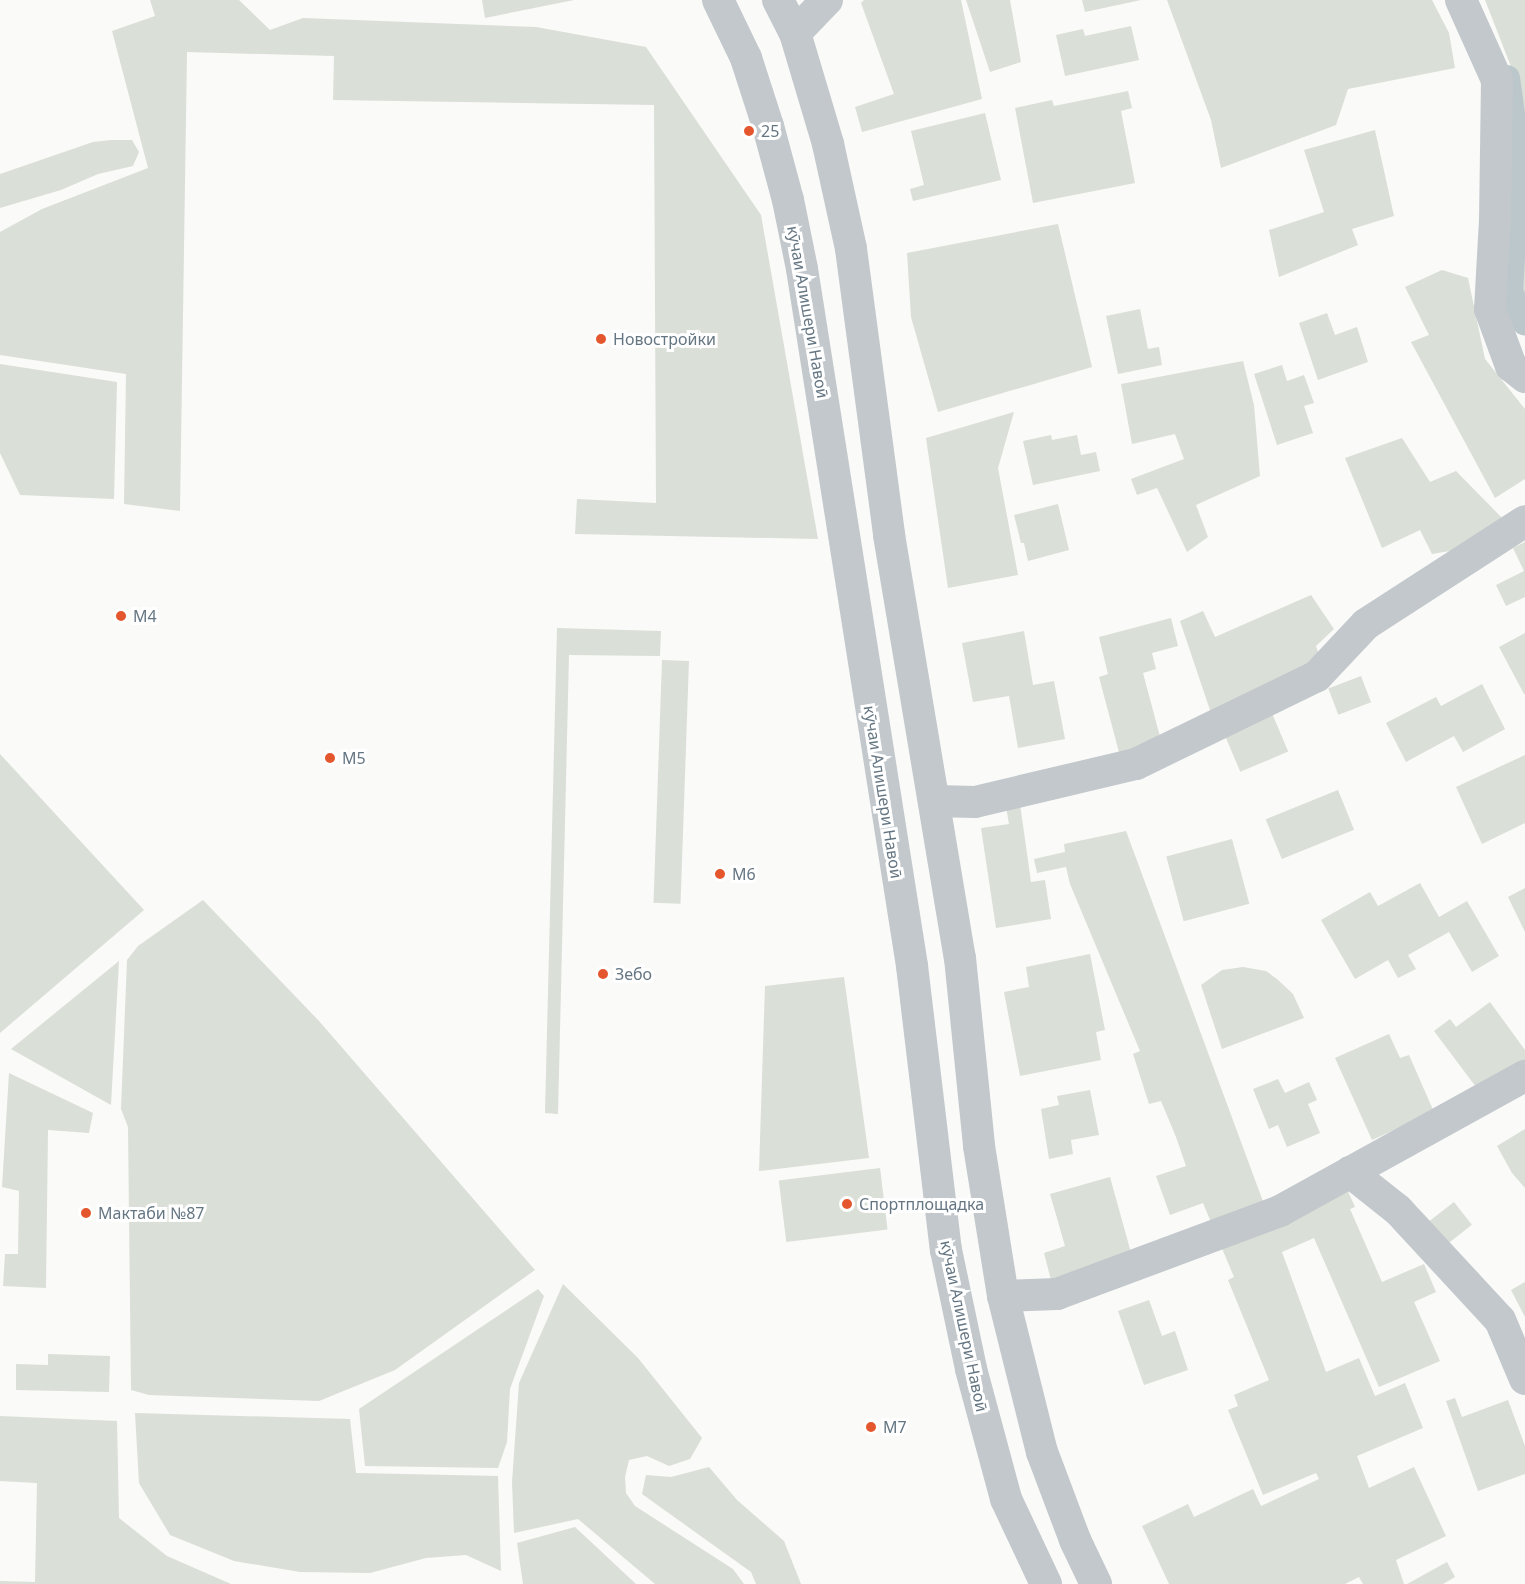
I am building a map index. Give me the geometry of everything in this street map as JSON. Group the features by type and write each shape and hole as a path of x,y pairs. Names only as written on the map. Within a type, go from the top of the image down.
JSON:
{"street":[{"name":"кӯчаи Алишери Навоӣ","path":"718,0 746,58 768,126 788,200 802,269 912,966 946,1250 968,1358 1006,1499 1046,1584"},
{"path":"778,0 795,33 828,144 851,249 889,535 960,958 979,1146 1004,1296 1042,1452 1075,1540 1096,1584"},
{"path":"795,33 827,0"},
{"path":"1461,0 1497,80 1495,220 1490,309 1511,366 1525,377"},
{"path":"935,801 975,802 1136,764 1317,676 1366,624 1525,521"},
{"path":"1004,1296 1057,1294 1280,1211 1525,1076"},
{"path":"1350,1172 1398,1209 1500,1320 1525,1378"}],"shaded area":[{"path":"150,0 239,0 270,30 303,18 536,27 646,47 761,215 818,539 575,534 577,499 656,503 654,105 333,100 334,56 187,52 180,511 124,504 126,374 0,355 0,232 42,209 148,168 112,31 155,16"},
{"path":"482,0 574,0 485,18"},
{"path":"864,0 961,0 982,99 862,132 855,107 894,94 861,3"},
{"path":"966,0 1010,0 1021,62 990,72"},
{"path":"1082,0 1141,0 1085,12"},
{"path":"1167,0 1432,0 1449,33 1455,68 1348,89 1336,125 1221,168 1211,120"},
{"path":"1485,0 1525,0 1525,301 1520,290 1523,152 1515,77"},
{"path":"1131,26 1139,60 1065,76 1056,35 1083,29 1085,36"},
{"path":"1128,91 1132,108 1121,111 1135,183 1033,203 1015,108 1052,100 1054,106"},
{"path":"985,113 1001,180 913,201 910,189 924,185 911,131"},
{"path":"1375,130 1394,216 1352,229 1358,245 1279,277 1269,230 1324,212 1304,150"},
{"path":"132,140 139,152 133,166 98,174 61,190 0,208 0,174 93,142"},
{"path":"1058,224 1092,367 938,412 911,317 907,253"},
{"path":"1442,270 1468,278 1485,359 1525,409 1525,479 1495,498 1411,342 1429,335 1405,287"},
{"path":"1140,309 1148,349 1159,347 1162,365 1118,374 1106,316"},
{"path":"1327,313 1335,335 1357,327 1368,362 1318,380 1299,323"},
{"path":"1243,361 1254,405 1260,476 1196,505 1208,537 1187,552 1157,488 1137,495 1131,479 1184,459 1175,434 1132,444 1121,384"},
{"path":"0,364 117,382 114,499 20,495 0,453"},
{"path":"1282,365 1287,381 1304,375 1314,403 1304,406 1313,433 1277,445 1254,374"},
{"path":"1014,412 998,468 1018,575 948,588 926,438"},
{"path":"1051,435 1052,440 1077,435 1081,455 1096,452 1100,471 1033,485 1023,441"},
{"path":"1402,438 1430,482 1456,471 1505,521 1474,547 1432,554 1420,530 1382,548 1345,458"},
{"path":"1058,504 1069,550 1028,561 1014,515"},
{"path":"1525,542 1525,597 1506,606 1496,585 1524,571 1513,548"},
{"path":"1311,595 1334,629 1316,646 1321,661 1214,722 1180,621 1203,611 1215,637"},
{"path":"1171,618 1178,646 1152,653 1156,669 1143,673 1162,744 1120,756 1099,677 1108,674 1099,637"},
{"path":"557,628 661,631 660,656 569,655 558,1114 545,1113"},
{"path":"1024,631 1033,685 1054,681 1065,739 1018,748 1009,696 973,702 962,643"},
{"path":"1525,633 1525,694 1524,694 1499,647"},
{"path":"662,660 689,661 681,904 654,903"},
{"path":"1361,676 1371,702 1338,715 1328,689"},
{"path":"1482,684 1505,729 1463,752 1454,736 1406,762 1386,723 1436,697 1441,706"},
{"path":"1271,711 1288,752 1240,772 1223,731"},
{"path":"0,754 144,910 0,1033"},
{"path":"1525,755 1525,823 1482,844 1456,787"},
{"path":"1338,790 1354,830 1282,859 1266,819"},
{"path":"1020,804 1031,882 1045,880 1051,919 996,928 981,828 1009,824 1006,807"},
{"path":"1126,831 1271,1223 1347,1189 1355,1207 1350,1209 1382,1282 1424,1264 1436,1292 1414,1302 1440,1361 1379,1387 1314,1238 1282,1252 1326,1372 1359,1358 1375,1396 1405,1383 1423,1428 1357,1456 1369,1488 1414,1467 1446,1536 1396,1560 1404,1584 1363,1584 1359,1577 1345,1584 1169,1584 1142,1526 1188,1504 1194,1517 1253,1489 1261,1506 1319,1479 1316,1473 1263,1495 1228,1410 1238,1406 1234,1395 1269,1380 1228,1280 1234,1277 1203,1203 1170,1215 1156,1176 1186,1166 1176,1137 1161,1101 1149,1104 1133,1054 1140,1051 1070,884 1066,867 1037,873 1034,859 1065,852 1064,844"},
{"path":"1232,839 1249,904 1184,921 1166,857"},
{"path":"1420,883 1439,917 1467,901 1499,956 1472,972 1449,932 1408,955 1416,969 1398,978 1388,960 1355,979 1321,920 1370,892 1378,906"},
{"path":"1525,888 1525,932 1508,897"},
{"path":"203,900 319,1021 535,1270 395,1370 319,1401 149,1395 131,1390 128,1127 121,1109 127,960 138,946"},
{"path":"1090,954 1105,1030 1096,1032 1101,1060 1020,1076 1004,992 1029,987 1026,967"},
{"path":"119,961 111,1105 11,1049"},
{"path":"1243,967 1266,971 1277,979 1293,994 1304,1018 1222,1049 1201,985 1222,970"},
{"path":"844,977 869,1158 759,1171 765,986"},
{"path":"1490,1002 1525,1050 1525,1063 1482,1095 1434,1031 1450,1019 1456,1027"},
{"path":"1389,1034 1400,1058 1409,1055 1434,1112 1372,1140 1335,1058"},
{"path":"9,1073 93,1113 89,1133 48,1130 46,1288 3,1286 5,1254 18,1254 19,1191 2,1187"},
{"path":"1278,1079 1285,1093 1309,1082 1317,1100 1308,1104 1320,1133 1287,1147 1278,1125 1269,1129 1253,1089"},
{"path":"1090,1090 1099,1135 1071,1140 1073,1154 1049,1159 1041,1109 1059,1105 1057,1096"},
{"path":"1525,1129 1525,1188 1512,1173 1497,1146"},
{"path":"880,1168 888,1230 786,1242 779,1180"},
{"path":"1110,1177 1133,1260 1052,1284 1044,1253 1065,1246 1050,1194"},
{"path":"1454,1202 1472,1225 1446,1245 1428,1222"},
{"path":"1525,1282 1525,1317 1511,1290"},
{"path":"563,1284 638,1358 702,1438 690,1459 669,1466 647,1456 629,1460 625,1477 626,1493 635,1506 733,1569 744,1584 655,1584 578,1519 514,1533 512,1482 519,1383"},
{"path":"538,1289 544,1296 510,1389 507,1442 498,1468 365,1466 359,1409"},
{"path":"1149,1300 1162,1336 1175,1331 1188,1370 1144,1385 1118,1311"},
{"path":"48,1354 110,1356 109,1392 16,1390 16,1364 48,1365"},
{"path":"1455,1398 1462,1417 1508,1400 1525,1446 1525,1474 1478,1491 1446,1401"},
{"path":"135,1413 350,1419 356,1473 498,1476 501,1571 466,1555 426,1558 370,1573 300,1572 234,1561 170,1535 139,1483"},
{"path":"0,1416 117,1421 119,1518 167,1556 231,1584 0,1584 0,1581 35,1582 37,1483 0,1481"},
{"path":"709,1467 737,1500 784,1541 801,1584 756,1584 751,1572 642,1494 646,1475 671,1477"},
{"path":"575,1527 636,1584 523,1584 517,1543"},
{"path":"1447,1562 1455,1577 1443,1584 1407,1584"}],"waterway":[{"path":"1507,78 1518,157 1510,292 1525,323"}],"place":[{"name":"25","path":"749,131"},
{"name":"Новостройки","path":"601,339"},
{"name":"М4","path":"121,616"},
{"name":"М5","path":"330,758"},
{"name":"М6","path":"720,874"},
{"name":"Зебо","path":"603,974"},
{"name":"Спортплощадка","path":"847,1204"},
{"name":"Мактаби №87","path":"86,1213"},
{"name":"М7","path":"871,1427"}]}
